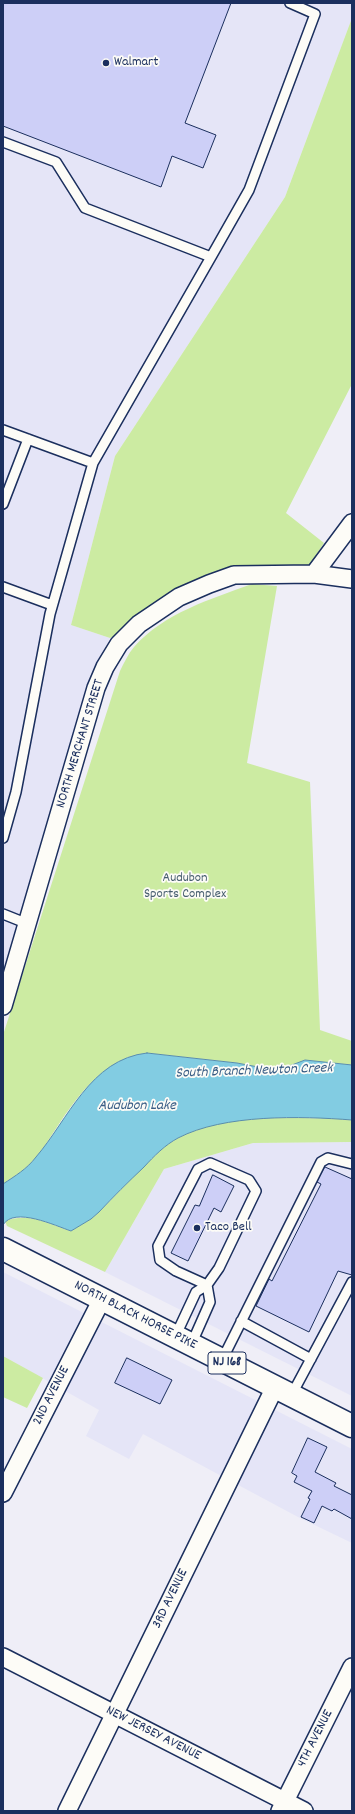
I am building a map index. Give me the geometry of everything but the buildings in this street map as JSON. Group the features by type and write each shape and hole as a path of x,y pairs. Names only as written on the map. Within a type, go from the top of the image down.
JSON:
{"main road":[{"name":"NORTH BLACK HORSE PIKE","path":"6,1251 352,1426"}],"street":[{"path":"314,574 352,523"},
{"name":"NORTH MERCHANT STREET","path":"3,1006 96,688 105,667 119,644 139,624 179,597 234,575 314,574 352,579"},
{"name":"2ND AVENUE","path":"3,1493 102,1299"},
{"name":"3RD AVENUE","path":"67,1811 114,1714 283,1392"},
{"name":"NEW JERSEY AVENUE","path":"3,1656 114,1714 282,1806 304,1811"},
{"name":"4TH AVENUE","path":"282,1806 352,1667"}],"lane":[{"path":"3,838 16,792 52,605 93,463 249,190 316,14 290,3"},
{"path":"3,142 56,162 85,208 211,257"},
{"path":"3,430 93,463"},
{"path":"3,504 28,439"},
{"path":"3,587 52,605"},
{"path":"3,914 28,924"},
{"path":"222,1361 321,1162 328,1158 352,1164"},
{"path":"183,1341 196,1292 207,1285 219,1268 256,1191 249,1180 210,1163 198,1169 158,1246 160,1260 176,1271 207,1285"},
{"path":"283,1392 311,1358 352,1282"},
{"path":"183,1341 210,1302 207,1285"},
{"path":"241,1321 311,1358"}],"shaded area":[{"path":"3,3 352,3 352,18 285,197 115,456 71,625 110,638 90,675 3,975"},
{"path":"352,1142 352,1396 105,1272 164,1169 253,1143"},
{"path":"3,1272 352,1449 352,1543 298,1517 143,1434 129,1459 86,1436 99,1410 3,1356"}],"green space":[{"path":"352,18 352,384 286,513 324,543 303,575 234,575 110,638 71,625 115,456 285,197"},
{"name":"Audubon Sports Complex","path":"252,584 277,586 247,763 310,782 320,1030 352,1041 352,1065 305,1060 274,1070 237,1063 147,1053 132,1056 106,1070 94,1080 74,1102 42,1150 29,1165 3,1184 3,1035 120,671 134,647 159,625 189,608"},
{"path":"330,1118 352,1120 352,1142 253,1143 164,1169 105,1272 7,1226 5,1221 31,1218 71,1231 91,1219 99,1212 163,1148 178,1138 195,1130 214,1124 252,1119"},
{"path":"3,1356 43,1378 27,1408 3,1397"}],"water":[{"name":"Audubon Lake","path":"147,1053 237,1063 274,1070 305,1060 352,1065 352,1120 263,1118 217,1124 197,1130 178,1138 164,1147 99,1212 91,1219 71,1231 46,1222 25,1217 16,1217 8,1220 3,1225 3,1184 29,1165 48,1142 82,1093 95,1079 110,1067 127,1058"}],"place":[{"name":"Walmart","path":"106,63"},
{"name":"Taco Bell","path":"197,1228"}],"water label":[{"name":"South Branch Newton Creek","path":"254,1072"}]}
